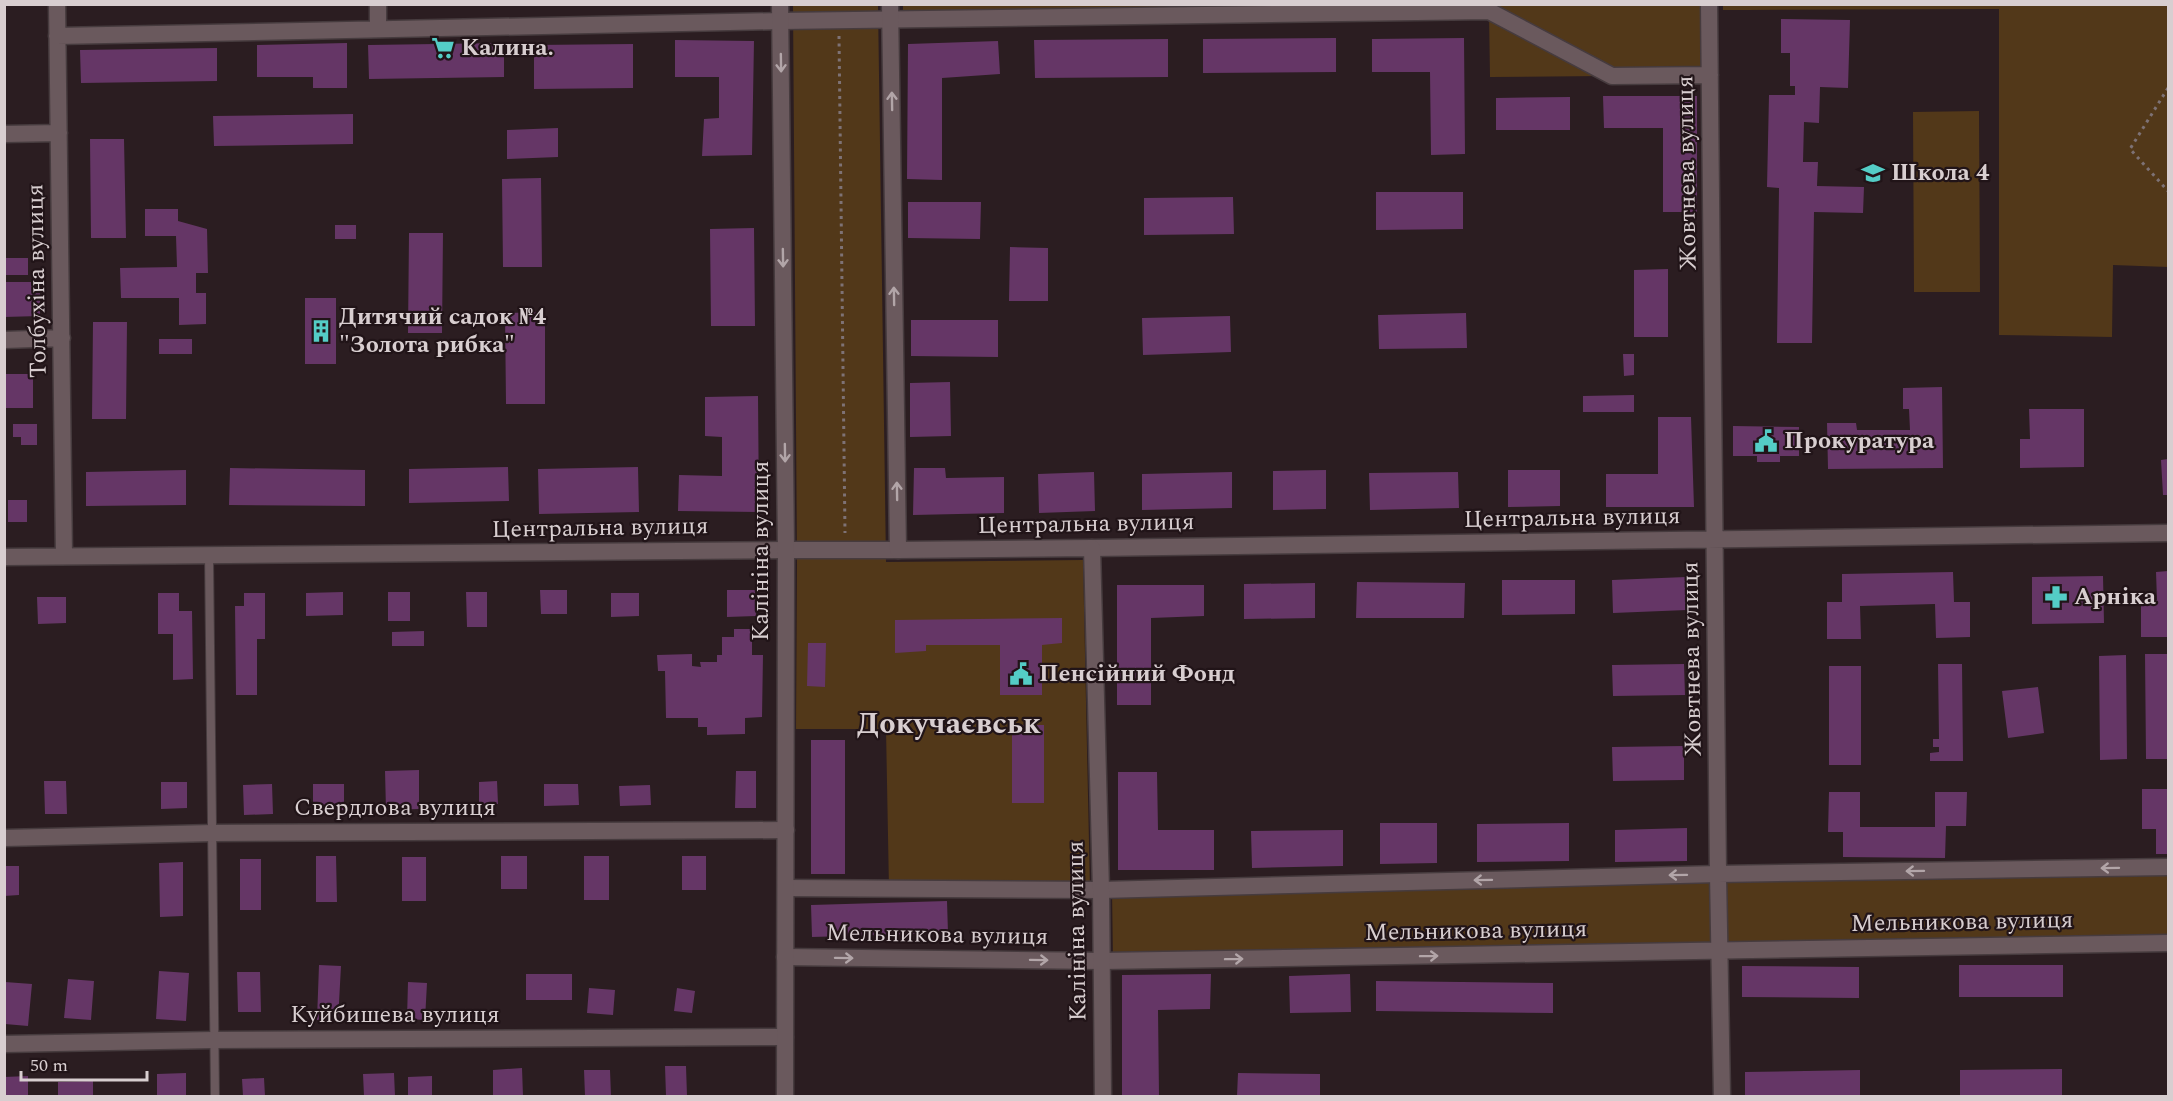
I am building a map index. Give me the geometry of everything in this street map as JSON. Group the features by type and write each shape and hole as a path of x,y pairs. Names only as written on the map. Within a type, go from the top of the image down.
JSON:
{"street":[{"name":"Толбухіна вулиця","path":"57,4 64,556"},
{"path":"378,4 378,29"},
{"name":"Жовтнева вулиця","path":"1709,4 1722,1096"},
{"path":"57,36 378,29 780,13 839,20 890,12 1489,11 1612,76 1710,75"},
{"path":"890,12 898,550"},
{"name":"Калініна вулиця","path":"780,13 786,550 785,1096"},
{"path":"4,134 59,133"},
{"path":"4,340 62,339"},
{"name":"Центральна вулиця","path":"4,557 1092,548 2169,533"},
{"name":"Калініна вулиця","path":"1092,548 1101,890 1102,1096"},
{"name":"Свердлова вулиця","path":"4,838 213,833 786,830"},
{"name":"Мельникова вулиця","path":"786,888 1101,890 1718,874 2169,867"},
{"name":"Мельникова вулиця","path":"785,957 1102,961 2169,943"},
{"name":"Куйбишева вулиця","path":"4,1044 213,1040 785,1036"}],"lane":[{"path":"209,555 215,1096"}],"path":[{"path":"839,20 846,550"},
{"path":"2169,88 2130,149 2169,191"}],"shaded area":[{"path":"1723,4 2168,5 2168,267 2113,265 2112,337 1999,335 1999,9 1723,10"},
{"path":"793,5 878,5 886,562 1083,560 1090,890 889,889 886,729 796,729"},
{"path":"903,5 1709,5 1710,75 1490,77 1489,12 903,20"},
{"path":"1979,111 1980,292 1914,292 1913,112"},
{"path":"2168,867 2168,943 1113,961 1112,890"}],"building":[{"path":"1781,19 1850,20 1848,88 1820,87 1819,123 1804,122 1803,162 1818,162 1817,186 1864,187 1863,213 1814,212 1812,343 1777,343 1779,188 1767,187 1769,95 1795,95 1795,86 1790,86 1790,53 1781,53"},
{"path":"1336,38 1336,72 1203,73 1203,39"},
{"path":"1464,38 1465,154 1431,155 1430,72 1372,72 1372,39"},
{"path":"1168,39 1168,77 1035,78 1034,40"},
{"path":"675,40 754,41 752,155 702,156 704,119 719,118 719,77 675,77"},
{"path":"998,41 1000,74 942,78 942,180 907,179 908,44"},
{"path":"347,43 347,88 313,88 313,77 257,77 257,45"},
{"path":"504,43 504,77 369,79 368,45"},
{"path":"633,44 633,88 534,89 534,45"},
{"path":"217,48 217,81 81,83 80,50"},
{"path":"1603,96 1697,96 1697,212 1663,212 1663,128 1604,128"},
{"path":"1570,97 1570,130 1496,130 1496,98"},
{"path":"353,114 353,144 214,146 213,116"},
{"path":"558,128 558,157 507,159 507,130"},
{"path":"90,139 124,139 126,238 91,238"},
{"path":"541,178 542,267 503,267 502,179"},
{"path":"1376,192 1463,192 1463,229 1376,230"},
{"path":"1233,197 1234,234 1144,235 1144,198"},
{"path":"908,202 981,202 980,239 908,238"},
{"path":"145,209 178,209 178,221 207,229 208,273 196,273 196,293 206,293 206,324 179,325 179,298 121,298 120,268 177,267 176,236 145,236"},
{"path":"335,225 356,225 356,239 335,239"},
{"path":"754,228 755,326 711,326 710,229"},
{"path":"409,233 443,233 442,333 408,333"},
{"path":"1010,247 1048,248 1048,301 1009,301"},
{"path":"6,258 28,258 28,275 6,275"},
{"path":"1668,269 1668,337 1634,337 1634,270"},
{"path":"4,282 40,282 40,316 4,317"},
{"name":"Дитячий садок №4 \"Золота рибка\"","path":"305,298 336,298 336,364 305,364"},
{"path":"545,312 545,404 506,404 505,313"},
{"path":"1466,313 1467,348 1379,349 1378,315"},
{"path":"1230,316 1231,352 1143,355 1142,318"},
{"path":"911,320 998,320 998,357 911,356"},
{"path":"93,322 127,322 126,419 92,419"},
{"path":"159,339 192,339 192,354 159,354"},
{"path":"1623,354 1634,354 1634,375 1624,376"},
{"path":"4,374 33,374 33,408 4,408"},
{"path":"950,382 951,436 910,437 910,383"},
{"path":"1942,387 1943,468 1828,469 1827,423 1856,423 1857,430 1910,430 1909,409 1903,409 1903,388"},
{"path":"1634,395 1634,412 1583,412 1583,396"},
{"path":"758,396 759,512 678,511 679,475 722,476 722,437 705,436 705,397"},
{"path":"2029,409 2084,409 2084,467 2020,468 2020,439 2030,439"},
{"path":"1658,417 1691,417 1694,507 1606,507 1606,474 1658,474"},
{"path":"13,424 37,424 37,445 21,445 21,437 13,437"},
{"name":"Прокуратура","path":"1733,426 1799,427 1799,456 1780,456 1780,462 1757,462 1757,456 1733,456"},
{"path":"2168,459 2168,495 2163,495 2161,460"},
{"path":"508,467 509,501 409,503 409,469"},
{"path":"638,467 639,512 539,514 538,469"},
{"path":"230,468 365,470 365,506 229,505"},
{"path":"914,468 945,468 946,478 1004,477 1004,513 913,515"},
{"path":"186,470 186,505 86,506 86,472"},
{"path":"1326,470 1326,509 1273,510 1273,471"},
{"path":"1508,470 1560,470 1560,506 1508,507"},
{"path":"1094,472 1095,511 1039,513 1038,474"},
{"path":"1232,472 1232,508 1142,510 1142,474"},
{"path":"1458,472 1459,508 1370,510 1369,473"},
{"path":"8,500 27,500 27,522 8,522"},
{"path":"2168,571 2168,637 2141,637 2141,600 2157,600 2156,572"},
{"path":"1953,572 1954,602 1970,602 1970,637 1936,638 1935,604 1860,606 1861,639 1827,639 1827,602 1842,602 1842,574"},
{"path":"2103,576 2104,623 2032,624 2032,577"},
{"path":"1686,577 1687,610 1613,613 1612,580"},
{"path":"1502,580 1575,580 1575,614 1502,615"},
{"path":"1357,582 1465,583 1464,618 1356,618"},
{"path":"1315,583 1315,618 1244,619 1244,584"},
{"path":"1117,585 1204,585 1204,616 1151,618 1151,705 1117,705"},
{"path":"540,590 567,590 567,614 541,614"},
{"path":"727,590 755,590 756,616 727,617"},
{"path":"343,592 343,615 306,616 306,593"},
{"path":"388,592 410,592 410,621 388,621"},
{"path":"466,592 487,592 487,627 467,627"},
{"path":"158,593 179,593 179,611 192,611 193,679 173,680 173,634 158,634"},
{"path":"244,593 265,593 265,639 257,639 257,695 236,695 235,606 244,606"},
{"path":"611,593 639,593 639,616 611,617"},
{"path":"37,597 66,597 66,623 38,624"},
{"name":"Пенсійний Фонд","path":"1062,618 1062,643 1042,645 1042,695 1000,695 1000,645 926,645 926,651 895,653 895,620"},
{"path":"734,629 752,629 752,655 763,655 762,717 745,718 745,734 707,735 707,727 698,727 698,718 666,718 665,671 658,671 657,655 692,654 692,666 701,667 700,662 717,662 717,655 722,655 722,637 734,637"},
{"path":"424,631 424,646 392,646 392,632"},
{"path":"808,643 826,643 825,687 807,686"},
{"path":"2145,654 2168,654 2168,759 2146,759"},
{"path":"2126,655 2127,759 2100,760 2099,656"},
{"path":"1684,664 1685,695 1613,696 1612,665"},
{"path":"1938,664 1962,664 1963,761 1930,761 1930,753 1939,752 1939,747 1933,747 1933,739 1939,739"},
{"path":"1829,666 1861,666 1861,765 1829,765"},
{"path":"2038,687 2044,733 2008,738 2002,691"},
{"path":"1012,725 1044,725 1044,803 1012,803"},
{"path":"811,740 845,740 845,874 811,874"},
{"path":"1684,746 1684,780 1613,781 1612,747"},
{"path":"419,770 419,809 386,810 385,771"},
{"path":"736,771 756,771 756,808 735,808"},
{"path":"1118,772 1157,772 1158,830 1214,830 1214,870 1118,870"},
{"path":"44,781 66,781 67,814 45,814"},
{"path":"497,781 498,804 479,805 479,782"},
{"path":"161,782 187,782 187,808 161,809"},
{"path":"272,784 273,814 244,815 243,785"},
{"path":"313,784 344,784 344,810 313,810"},
{"path":"544,784 578,784 579,805 544,806"},
{"path":"650,785 651,805 620,806 619,786"},
{"path":"2142,789 2168,789 2168,854 2156,854 2156,829 2142,829"},
{"path":"1829,792 1860,792 1860,827 1935,827 1935,792 1967,792 1966,826 1946,826 1945,858 1843,857 1843,832 1828,832"},
{"path":"1380,823 1437,823 1437,863 1380,864"},
{"path":"1569,823 1569,861 1477,862 1477,824"},
{"path":"1687,828 1687,861 1615,862 1615,830"},
{"path":"1343,830 1343,866 1252,868 1251,831"},
{"path":"316,856 336,856 337,902 316,902"},
{"path":"501,856 527,856 527,889 501,889"},
{"path":"584,856 609,856 609,900 584,900"},
{"path":"682,856 706,856 706,890 682,890"},
{"path":"402,857 426,857 426,901 402,901"},
{"path":"240,859 261,859 261,910 240,910"},
{"path":"183,862 183,916 160,917 159,863"},
{"path":"4,866 19,866 19,895 4,896"},
{"path":"947,901 948,933 812,937 811,905"},
{"path":"319,965 341,966 338,1021 317,1020"},
{"path":"1959,965 2063,965 2063,997 1959,997"},
{"path":"1742,966 1859,967 1859,998 1742,997"},
{"path":"159,971 189,973 186,1021 156,1019"},
{"path":"237,972 260,972 261,1012 238,1012"},
{"path":"526,974 572,974 572,1000 526,1000"},
{"path":"1211,974 1210,1009 1158,1010 1159,1095 1122,1095 1122,975"},
{"path":"1350,974 1351,1012 1290,1013 1289,976"},
{"path":"68,979 94,981 91,1020 64,1018"},
{"path":"1376,981 1553,983 1553,1013 1376,1011"},
{"path":"5,982 32,984 28,1026 5,1024"},
{"path":"408,982 427,983 425,1020 407,1019"},
{"path":"589,988 615,990 613,1015 587,1013"},
{"path":"677,988 695,991 692,1013 674,1011"},
{"path":"665,1066 686,1066 687,1096 666,1096"},
{"path":"522,1068 523,1096 493,1096 493,1070"},
{"path":"2062,1069 2062,1096 1960,1096 1960,1070"},
{"path":"584,1070 610,1070 611,1096 585,1096"},
{"path":"1860,1070 1860,1096 1745,1096 1745,1072"},
{"path":"186,1073 186,1096 157,1096 157,1074"},
{"path":"394,1073 395,1096 364,1096 363,1074"},
{"path":"1238,1073 1320,1074 1320,1096 1237,1096"},
{"path":"28,1076 28,1096 4,1096 4,1077"},
{"path":"432,1076 432,1096 408,1096 408,1077"},
{"path":"264,1078 265,1096 243,1096 242,1079"},
{"path":"93,1081 93,1096 58,1096 58,1082"}],"place":[{"name":"Калина.","path":"443,48"},
{"name":"Школа 4","path":"1873,173"},
{"name":"Дитячий садок №4 \"Золота рибка\"","path":"321,331"},
{"name":"Прокуратура","path":"1766,441"},
{"name":"Арніка","path":"2056,597"},
{"name":"Пенсійний Фонд","path":"1021,674"}],"district":[{"name":"Докучаєвськ","path":"949,724"}]}
